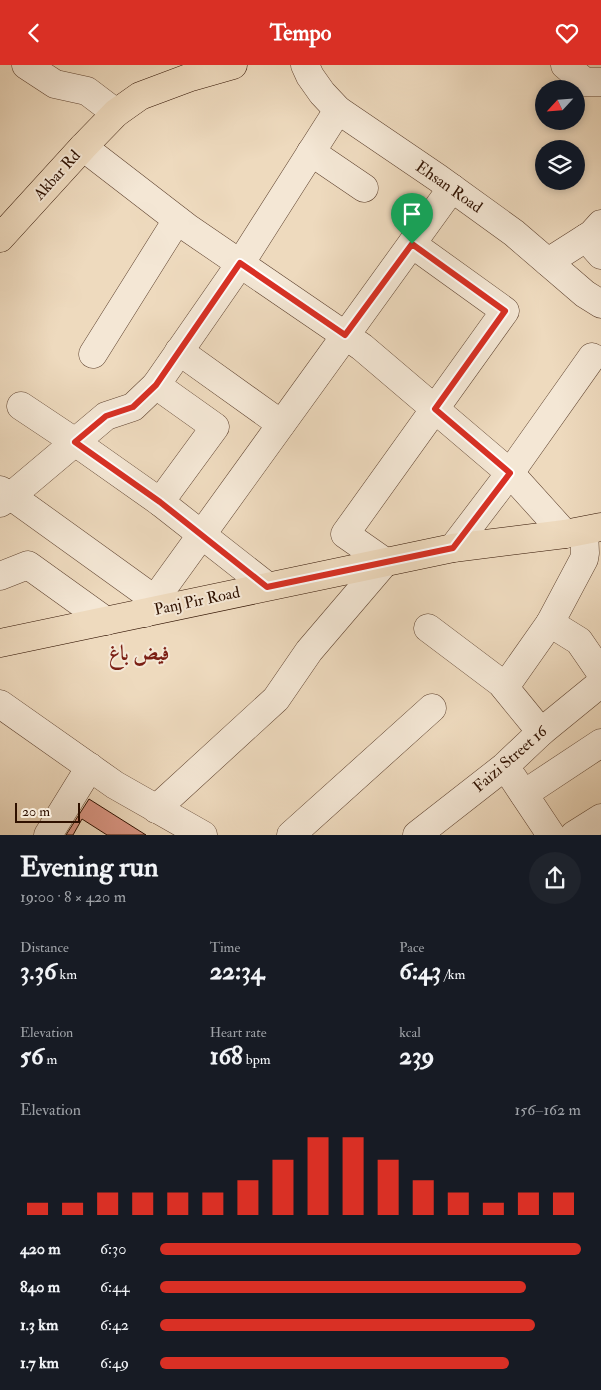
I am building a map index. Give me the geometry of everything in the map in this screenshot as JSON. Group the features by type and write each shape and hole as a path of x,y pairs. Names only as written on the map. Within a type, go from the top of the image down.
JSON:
{"main road":[{"name":"Akbar Rd","path":"0,238 116,113 140,97 189,71 233,65"},
{"name":"Panj Pir Road","path":"0,643 106,621 150,606 267,587 453,548 587,542"}],"street":[{"name":"Ehsan Road","path":"305,65 322,93 338,110 514,233 585,294 601,304"},
{"path":"565,65 585,82 601,82"},
{"path":"33,67 54,84 87,91 116,113"},
{"path":"338,110 240,263 156,385 133,407 106,416 4,496 150,606 452,188"},
{"path":"83,147 177,220 362,347 510,473 587,542 584,559 550,623 505,687"},
{"path":"311,152 364,188"},
{"path":"93,354 177,220"},
{"path":"548,262 596,239"},
{"path":"156,809 276,699 309,651 385,562 345,534 505,311 412,244"},
{"path":"179,351 281,424"},
{"path":"453,548 510,473 592,357"},
{"path":"156,385 215,427 160,502"},
{"path":"21,406 160,502 267,587"},
{"path":"0,576 28,565 106,621"},
{"path":"550,623 578,641 601,673"},
{"path":"428,628 501,683 541,732"},
{"name":"Faizi Street 16","path":"417,835 504,767 541,732 601,683"},
{"path":"0,704 115,785 203,835"},
{"path":"291,835 432,708"},
{"path":"524,793 601,743"},
{"path":"48,835 90,767"},
{"path":"504,767 524,793 546,833"},
{"path":"574,835 601,818"}],"building":[{"path":"89,799 146,835 107,835 82,819 73,835 66,835"}],"district":[{"name":"فیض باغ","path":"139,653"}],"route":[{"path":"412,244 505,311 435,409 510,473 453,548 267,587 160,502 75,442 106,416 133,407 156,385 240,263 345,335 412,244"}]}
